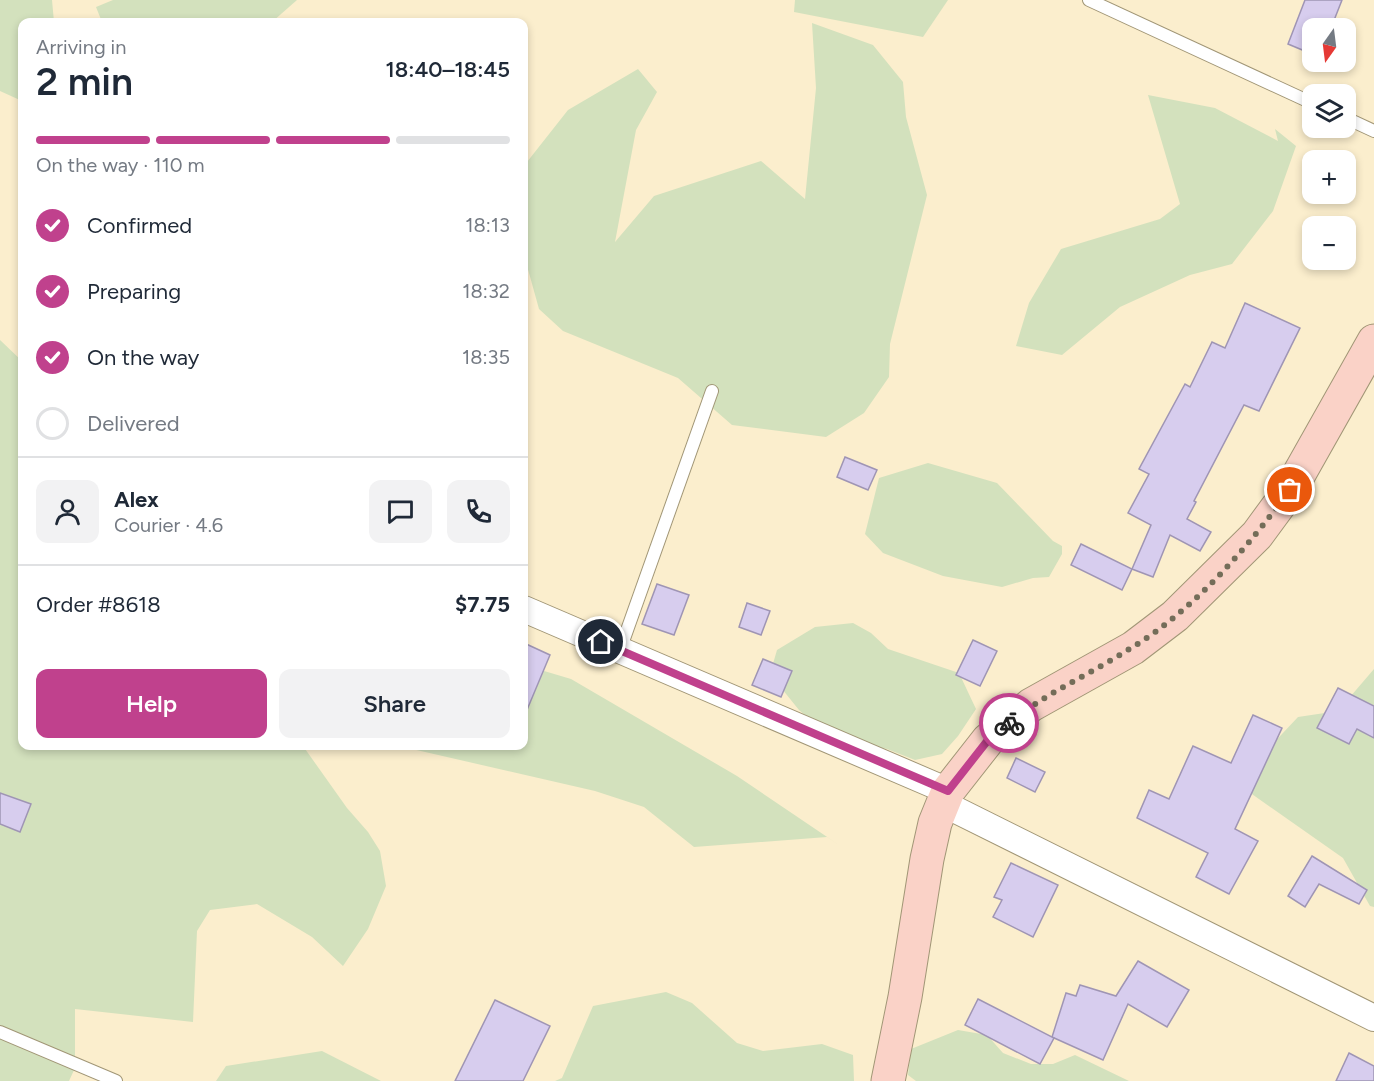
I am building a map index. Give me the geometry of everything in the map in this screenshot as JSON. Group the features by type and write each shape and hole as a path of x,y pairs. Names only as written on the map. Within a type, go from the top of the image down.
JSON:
{"main road":[{"path":"888,1081 895,1054 927,859 935,823 945,797 988,740 1031,705 1132,648 1175,616 1249,543 1290,490 1374,342"}],"street":[{"path":"528,611 945,797 1374,1018"}],"lane":[{"path":"1089,0 1302,98"},
{"path":"1356,123 1374,131"},
{"path":"620,650 712,391"},
{"path":"0,1032 116,1081"}],"green space":[{"path":"0,0 52,0 54,18 18,18 18,99 0,91"},
{"path":"113,0 297,0 277,18 100,18 96,7"},
{"path":"795,0 948,0 923,37 794,12"},
{"path":"812,23 873,45 903,82 906,117 927,195 890,344 889,377 864,413 826,437 732,425 678,378 563,331 539,309 528,269 528,161 568,110 638,69 657,92 636,130 615,242 654,196 761,161 805,199 816,88"},
{"path":"1148,95 1215,108 1278,141 1275,129 1296,146 1273,211 1232,264 1190,275 1120,307 1062,355 1016,346 1029,303 1061,249 1160,219 1180,204"},
{"path":"0,340 18,357 18,750 306,750 380,851 386,886 368,929 343,966 312,937 257,904 210,910 197,931 193,1022 75,1009 75,1068 69,1081 0,1081"},
{"path":"928,463 997,483 1053,541 1062,546 1062,554 1049,577 1033,578 1002,587 943,576 883,553 865,534 879,478"},
{"path":"853,623 871,633 888,649 959,673 976,709 958,736 942,754 915,760 887,749 832,738 799,710 770,674 777,650 815,627"},
{"path":"528,666 571,679 737,776 839,845 827,837 694,847 644,807 595,791 416,750 528,750"},
{"path":"1374,669 1374,907 1370,906 1343,858 1249,792 1253,765 1298,717 1338,711"},
{"path":"666,992 692,1003 737,1043 763,1051 822,1044 853,1055 854,1081 555,1081 562,1078 593,1006"},
{"path":"958,1030 987,1035 1003,1053 1031,1064 1053,1064 1075,1055 1129,1081 916,1081 908,1075 911,1049"},
{"path":"322,1051 381,1081 216,1081 226,1066"}],"building":[{"path":"1305,0 1342,0 1335,18 1302,18 1302,50 1288,44"},
{"path":"1245,303 1300,328 1259,411 1244,405 1194,501 1196,502 1187,519 1211,532 1200,551 1170,535 1153,577 1132,569 1151,525 1128,513 1149,474 1139,469 1185,384 1190,387 1212,342 1225,348"},
{"path":"845,457 877,470 868,490 837,477"},
{"path":"1081,544 1132,569 1122,590 1071,565"},
{"path":"657,584 689,595 674,635 642,624"},
{"path":"747,603 770,611 761,635 739,627"},
{"path":"973,640 997,651 980,686 956,675"},
{"path":"528,645 550,655 528,707"},
{"path":"763,659 792,671 781,697 752,685"},
{"path":"1338,688 1374,706 1374,738 1357,729 1349,744 1317,728"},
{"path":"1253,715 1282,728 1235,829 1258,841 1229,894 1196,877 1208,853 1137,818 1149,790 1169,799 1193,746 1231,763"},
{"path":"1016,758 1045,772 1035,792 1007,778"},
{"path":"0,793 31,804 20,832 0,824"},
{"path":"1312,856 1367,890 1359,904 1319,884 1305,907 1288,896"},
{"path":"1011,863 1058,885 1033,937 993,917 1002,900 994,897"},
{"path":"1138,961 1189,990 1167,1027 1128,1004 1103,1060 1052,1037 1066,993 1076,996 1080,985 1116,996"},
{"path":"978,999 1054,1038 1040,1064 965,1025"},
{"path":"495,1000 550,1026 523,1081 455,1081"},
{"path":"1349,1053 1374,1066 1374,1081 1336,1081"}],"way so far":[{"path":"1009,723 1031,705 1132,648 1175,616 1257,535 1290,490"}],"route":[{"path":"601,642 948,791 988,740 1009,723"}]}
